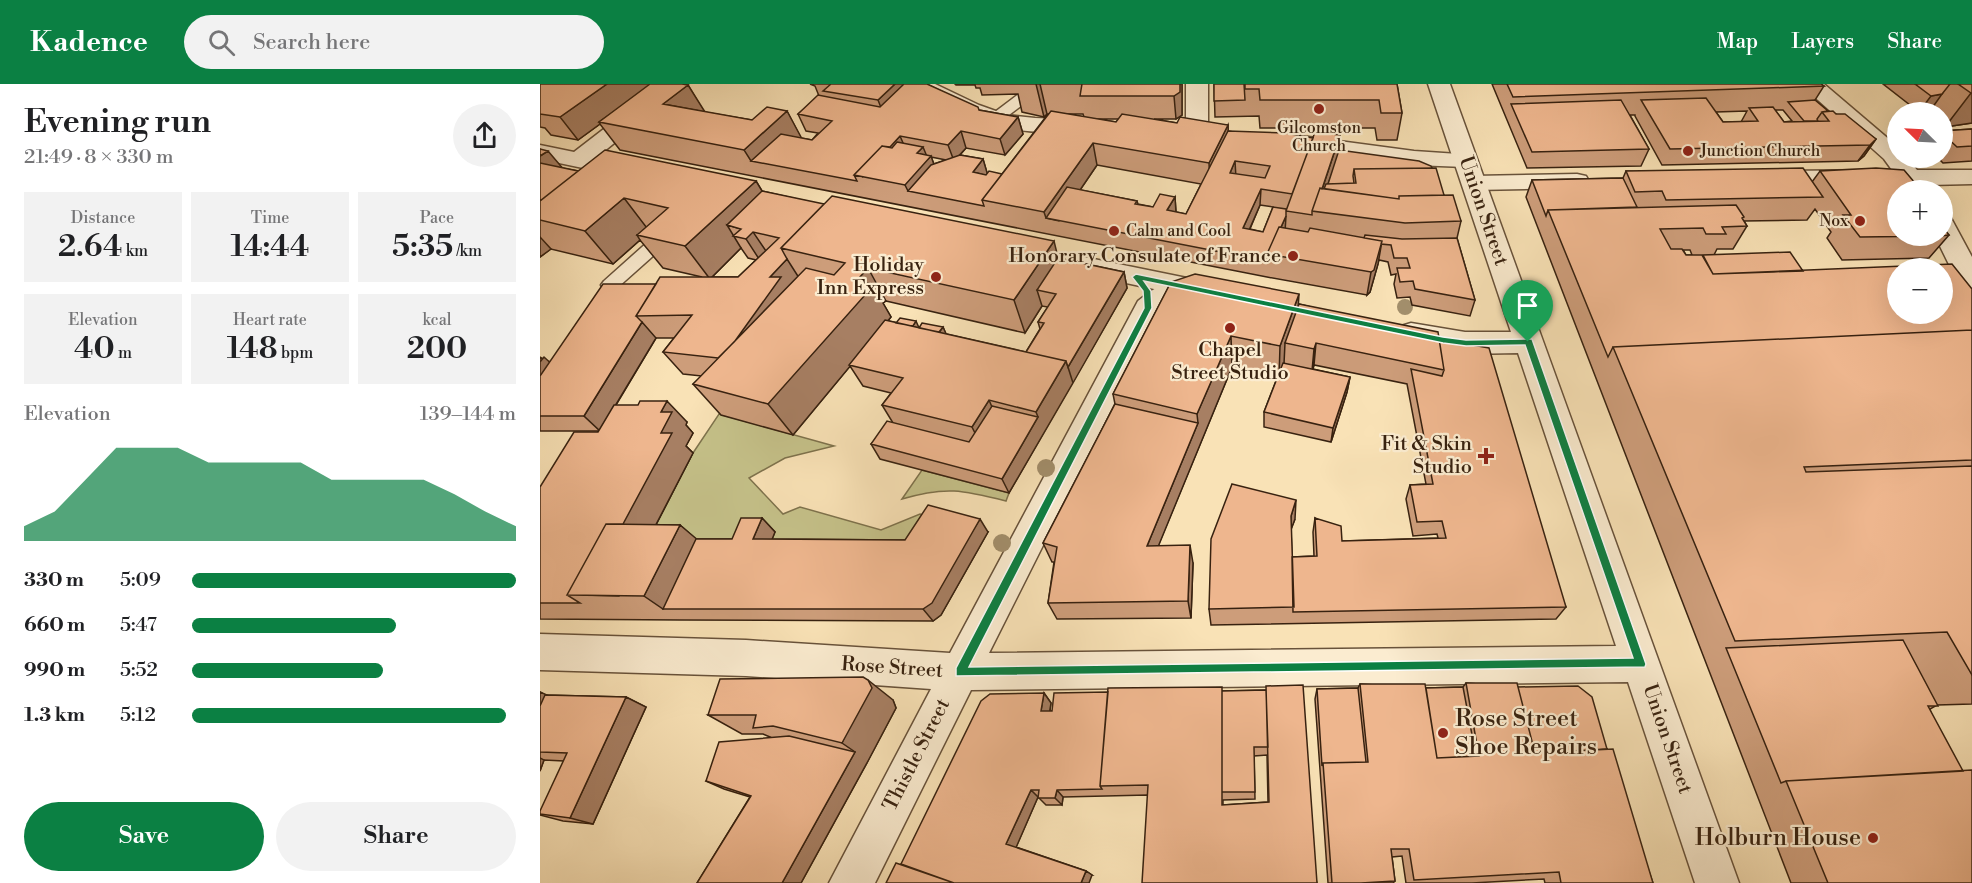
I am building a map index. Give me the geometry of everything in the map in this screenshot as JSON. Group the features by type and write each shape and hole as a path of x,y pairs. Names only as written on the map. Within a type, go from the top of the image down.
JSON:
{"street":[{"path":"578,159 676,84"},
{"path":"917,84 996,118 1031,125 1105,128"},
{"path":"1173,129 1205,126 1197,84"},
{"name":"Union Street","path":"1439,84 1717,883"},
{"path":"1812,84 1892,154 1913,180"},
{"path":"1272,139 1414,158 1469,171 1599,181"},
{"path":"540,152 659,177"},
{"path":"1948,180 1972,177"},
{"path":"1740,179 1887,183"},
{"path":"1955,234 1972,284"},
{"path":"1055,260 1239,298"},
{"path":"1136,277 1147,291 1148,308"},
{"name":"Thistle Street","path":"851,883 1148,308 1165,294 1182,286"},
{"path":"1386,328 1457,342 1528,342"},
{"name":"Rose Street","path":"540,652 746,658 960,672 1641,664"}],"lane":[{"path":"996,118 1039,87 1039,84"},
{"path":"610,285 666,235"}],"shaded area":[{"path":"719,414 834,446 785,458 749,478 783,514 800,507 881,530 920,514 937,518 915,553 642,551 693,453"},
{"path":"922,470 1009,493 1006,501 954,491 930,492 902,499"}],"building":[{"path":"540,84 607,84 560,117 540,114"},
{"path":"650,84 688,85 663,104 752,120 767,107 787,111 744,150 599,122"},
{"path":"831,84 895,84 878,100 823,91"},
{"path":"904,84 927,84 978,107 979,110 1018,117 1000,139 961,131 948,145 900,136 890,147 882,146 854,175 857,181 751,161 781,134 812,140 832,121 798,114 818,95 880,107"},
{"path":"1082,84 1180,84 1180,92 1174,96 1080,96"},
{"path":"1214,84 1244,84 1245,100 1214,101"},
{"path":"1245,84 1397,84 1402,113 1381,113 1379,100 1260,100 1259,89 1245,89"},
{"path":"1507,84 1821,84 1824,86 1513,97"},
{"path":"1915,84 1950,84 1942,94 1931,96"},
{"path":"1958,84 1972,84 1972,93 1971,93"},
{"path":"1706,98 1723,122 1758,121 1749,108 1773,107 1784,122 1829,121 1822,112 1833,111 1836,114 1845,114 1876,139 1870,145 1670,149 1641,100"},
{"path":"1621,100 1649,149 1532,152 1511,104"},
{"path":"1815,100 1828,111 1822,112 1818,121 1804,121 1788,102"},
{"path":"1051,111 1116,122 1122,114 1177,123 1180,117 1228,125 1209,163 1093,143 1044,212 982,200"},
{"path":"1972,129 1972,146 1957,147 1953,143 1953,130"},
{"path":"1228,131 1285,133 1313,138 1292,194 1261,189 1243,228 1263,232 1273,207 1286,209 1286,216 1267,254 1267,261 1046,218 1067,187 1137,201 1135,204 1153,207 1160,194 1175,197 1167,210 1186,214","holes":["1235,161 1270,166 1265,178 1230,173"]},
{"path":"1315,132 1340,135 1322,189 1320,188 1312,215 1286,211"},
{"path":"897,142 923,147 917,153 931,156 905,185 854,175 882,146 892,148"},
{"path":"540,149 548,151 540,156"},
{"path":"605,150 756,181 685,246 637,235 668,208 624,198 585,231 540,220 540,201"},
{"path":"1339,150 1419,161 1432,168 1354,169 1354,183 1328,184"},
{"path":"960,155 983,159 973,172 986,175 989,171 1002,174 982,200 984,206 908,191 931,165"},
{"path":"540,163 578,171 540,201"},
{"path":"1436,168 1444,195 1399,196 1399,199 1324,189 1326,184 1356,183 1354,169"},
{"path":"1803,168 1823,197 1666,200 1662,191 1635,192 1626,171"},
{"path":"1876,168 1904,170 1912,180 1887,180 1887,237 1860,237 1843,215 1851,215 1820,171"},
{"path":"1623,178 1637,207 1548,210 1546,216 1532,180"},
{"path":"1320,188 1399,199 1399,196 1453,195 1461,221 1405,223 1312,211"},
{"path":"762,191 824,204 781,248 787,259 770,277 781,277 735,341 718,358 663,352 692,315 636,316 660,277 738,277 779,238 753,232 746,239 733,236 741,229 727,225"},
{"path":"832,196 1054,241 1014,300 868,268 857,280 874,285 768,404 693,384 806,268 834,275 845,263 781,248"},
{"path":"1736,205 1747,226 1722,227 1726,234 1706,234 1703,228 1660,229 1671,249 1682,249 1686,255 1702,255 1713,274 1887,267 1887,324 1953,324 1953,265 1972,289 1972,330 1613,347 1608,357 1548,210"},
{"path":"1279,227 1308,232 1310,228 1382,241 1374,270 1371,272 1267,254"},
{"path":"1365,235 1402,239 1457,238 1475,300 1415,289 1413,281 1400,282 1397,268 1410,268 1407,258 1394,258 1391,245 1364,238"},
{"path":"1790,252 1803,271 1713,274 1703,255"},
{"path":"1058,258 1124,272 1068,367 1066,361 1026,352 1044,323 1038,322 1056,294 1037,290"},
{"path":"1195,274 1299,294 1280,346 1231,336 1197,414 1113,394 1171,282"},
{"path":"603,284 656,284 636,316 642,322 584,416 540,416 540,376"},
{"path":"1299,304 1438,332 1444,370 1316,343 1314,349 1285,343"},
{"path":"900,318 916,321 913,326 896,323"},
{"path":"885,320 1066,361 1036,412 989,400 972,427 882,405 903,378 849,365"},
{"path":"922,323 943,327 939,332 919,328"},
{"path":"1972,330 1972,460 1804,467 1806,472 1972,466 1972,675 1947,632 1735,641 1613,347"},
{"path":"1439,339 1489,348 1566,607 1293,612 1292,557 1317,556 1315,518 1341,526 1342,541 1446,538 1442,521 1417,522 1410,485 1433,484 1411,369 1442,376 1444,370"},
{"path":"1283,363 1350,377 1333,428 1264,412"},
{"path":"640,401 667,401 661,412 672,412 661,433 672,433 623,524 606,524 567,595 580,603 540,603 540,487 574,432 598,432 614,405 638,405"},
{"path":"1115,404 1198,423 1147,546 1190,545 1188,601 1048,603 1057,547 1043,543"},
{"path":"992,406 1038,417 1002,479 871,444 887,421 969,442"},
{"path":"1232,484 1296,500 1291,516 1294,607 1209,609 1211,539"},
{"path":"928,505 980,519 932,603 923,609 663,609 696,539 732,539 741,518 762,518 753,539 905,540"},
{"path":"606,524 680,525 644,596 567,595"},
{"path":"1903,640 1938,706 1928,706 1963,771 1781,783 1726,648"},
{"path":"863,677 868,680 872,688 842,743 773,726 753,728 756,715 708,715 720,679"},
{"path":"1466,683 1517,683 1535,753 1613,749 1653,883 1561,883 1559,872 1414,880 1409,849 1391,849 1395,881 1332,883 1323,763 1368,762 1360,684 1425,684 1437,758 1479,756"},
{"path":"1303,685 1317,883 1142,883 1148,785 1100,786 1108,688 1222,687 1222,805 1269,802 1266,686"},
{"path":"1578,686 1592,697 1607,749 1535,753 1518,687"},
{"name":"Rose Street Shoe Repairs","path":"1463,687 1476,756 1437,758 1426,688"},
{"path":"1358,688 1366,762 1323,763 1322,766 1317,689"},
{"path":"1266,690 1268,747 1254,747 1255,792 1222,792 1222,691"},
{"path":"1108,692 1100,786 1102,789 1057,790 1055,798 1038,798 1039,790 1031,790 1006,844 1086,871 1081,883 954,883 901,864 981,701 990,694 1044,693 1041,711 1052,711 1054,693"},
{"path":"545,695 626,697 570,818 540,814 567,753 540,752 540,706"},
{"path":"789,736 855,752 782,883 697,883 751,796 706,781 719,742"},
{"name":"Holburn House","path":"1972,770 1972,883 1828,883 1786,781"},
{"path":"896,863 954,883 886,883"}],"place":[{"name":"Gilcomston Church","path":"1319,109"},
{"name":"Junction Church","path":"1688,151"},
{"name":"Nox","path":"1860,221"},
{"name":"Calm and Cool","path":"1114,231"},
{"name":"Honorary Consulate of France","path":"1293,256"},
{"name":"Holiday Inn Express","path":"936,277"},
{"name":"Chapel Street Studio","path":"1230,328"},
{"name":"Fit & Skin Studio","path":"1486,456"},
{"name":"Rose Street Shoe Repairs","path":"1443,733"},
{"name":"Holburn House","path":"1873,838"}],"route":[{"path":"1136,277 1443,340 1466,343 1528,342 1641,664 960,672 1148,308 1147,291 1136,277"}]}
